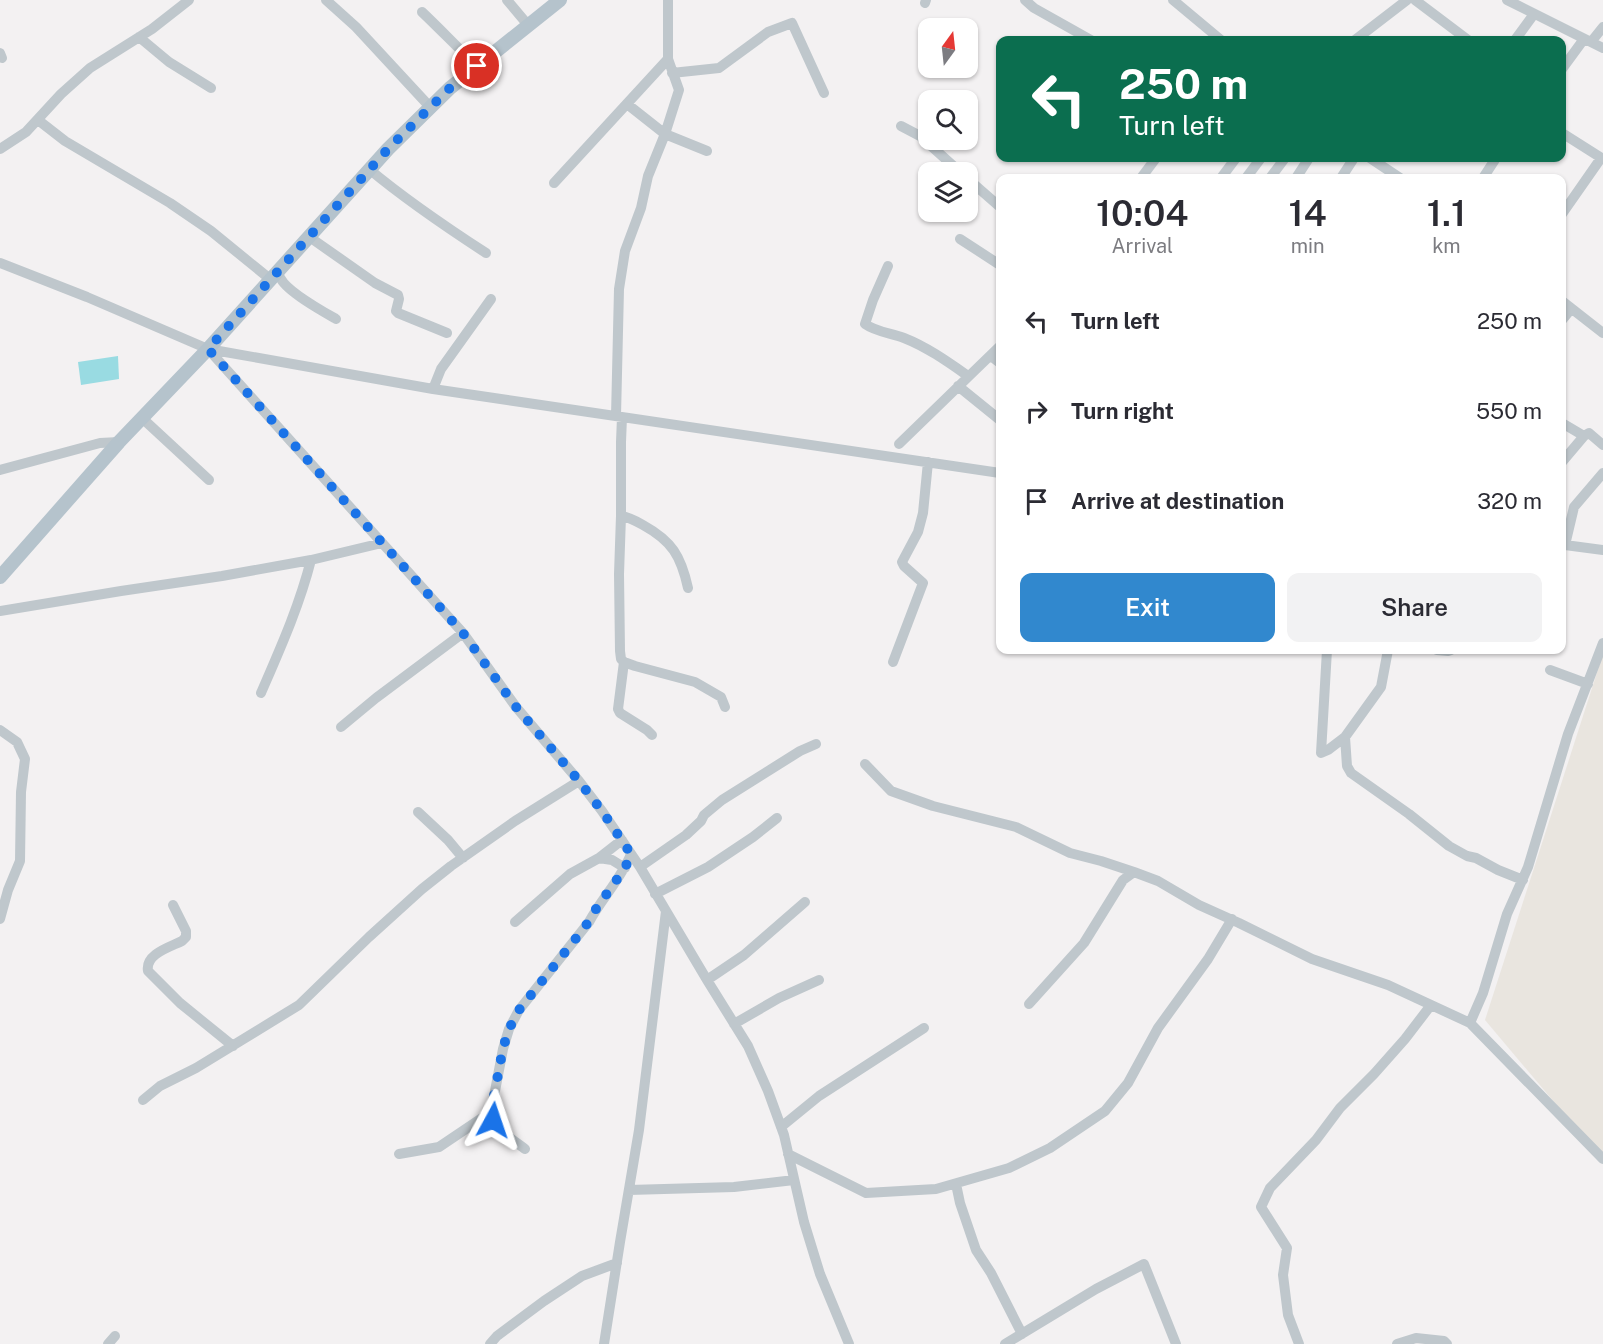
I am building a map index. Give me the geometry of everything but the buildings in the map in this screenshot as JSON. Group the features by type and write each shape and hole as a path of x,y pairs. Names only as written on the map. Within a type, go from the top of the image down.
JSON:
{"main road":[{"path":"0,577 119,442 208,349 388,149 450,88 560,0"}],"street":[{"path":"0,149 26,132 61,94 90,69 189,0"},
{"path":"326,0 356,27 431,108"},
{"path":"507,0 528,25"},
{"path":"668,0 668,59 679,90 648,176 641,208 625,250 619,289 620,651 624,662 695,682 721,697 725,707"},
{"path":"1025,0 1034,8 1085,36"},
{"path":"1173,0 1216,36"},
{"path":"1360,36 1407,0"},
{"path":"1415,0 1463,36"},
{"path":"1507,0 1603,48"},
{"path":"422,12 477,66"},
{"path":"1518,36 1534,14"},
{"path":"672,73 719,68 768,32 792,23 824,93"},
{"path":"1566,65 1603,27"},
{"path":"1364,33 1368,36"},
{"path":"139,37 170,62 211,88"},
{"path":"554,183 668,59"},
{"path":"627,104 665,134 706,151"},
{"path":"38,120 65,141 170,203 336,319"},
{"path":"902,126 920,136 949,162"},
{"path":"1566,136 1602,159 1566,208"},
{"path":"1249,174 1259,162"},
{"path":"1376,162 1394,174"},
{"path":"369,169 392,188 486,253"},
{"path":"978,188 996,204"},
{"path":"308,236 375,283 398,295 396,311 398,314 447,333"},
{"path":"960,239 996,263"},
{"path":"0,263 87,297 208,349 433,389 996,472"},
{"path":"888,266 865,324 871,328 906,338 968,376"},
{"path":"433,389 441,369 491,299"},
{"path":"1566,305 1603,333"},
{"path":"1566,315 1571,309"},
{"path":"208,349 463,633 516,707 602,811 640,867 752,1055 768,1091 781,1127 804,1222 820,1274 849,1344"},
{"path":"899,444 996,350"},
{"path":"991,356 996,360"},
{"path":"957,386 996,413"},
{"path":"142,418 208,480"},
{"path":"1566,425 1584,436"},
{"path":"1566,457 1589,433 1603,445"},
{"path":"0,470 100,443 119,442"},
{"path":"893,662 923,583 902,562 918,532 923,513 928,462"},
{"path":"1566,539 1574,507 1603,473"},
{"path":"621,516 636,521 666,539 684,567 688,588"},
{"path":"0,611 222,576 311,560 382,543"},
{"path":"1566,545 1603,550"},
{"path":"1566,552 1603,558"},
{"path":"261,693 292,621 311,560"},
{"path":"341,727 463,633"},
{"path":"1470,1023 1483,993 1507,914 1523,880 1568,734 1603,643"},
{"path":"1327,654 1321,753 1329,750 1345,737 1380,687 1387,654"},
{"path":"624,662 618,709 620,713 652,735"},
{"path":"1550,670 1588,684"},
{"path":"0,730 17,742 25,759 21,792 20,861 8,890 0,920"},
{"path":"1345,737 1347,766 1351,773 1449,846 1523,880"},
{"path":"640,867 686,835 701,821 704,814 722,800 800,751 816,744"},
{"path":"865,764 891,791 944,809 1016,827 1070,853 1158,881 1199,905 1312,959 1388,985 1470,1023 1603,1159"},
{"path":"143,1100 160,1086 196,1068 299,1005 422,889 532,810 579,781"},
{"path":"418,812 448,840 463,858"},
{"path":"656,894 708,867 777,818"},
{"path":"515,922 570,874 599,858 622,840"},
{"path":"525,1149 500,1128 493,1120 491,1112 503,1048 509,1029 519,1010 585,927 625,868 631,854"},
{"path":"599,858 612,860 625,868"},
{"path":"1029,1004 1084,943 1123,880 1134,872"},
{"path":"706,980 744,955 805,902"},
{"path":"172,905 186,931 186,937 153,956 148,963 148,971 180,1003 233,1046"},
{"path":"604,1344 642,1108 666,911"},
{"path":"788,1154 866,1193 936,1189 1010,1168 1050,1148 1105,1111 1128,1083 1158,1028 1208,959 1232,920"},
{"path":"734,1024 779,998 819,980"},
{"path":"1299,1344 1288,1315 1283,1275 1287,1248 1261,1207 1270,1188 1316,1140 1340,1108 1398,1048 1431,1005"},
{"path":"781,1127 819,1096 924,1028"},
{"path":"399,1154 439,1147 491,1112"},
{"path":"629,1190 734,1187 794,1180"},
{"path":"956,1184 976,1250 991,1273 1022,1334"},
{"path":"490,1344 544,1300 582,1276 617,1263"},
{"path":"1005,1344 1096,1289 1144,1264 1176,1344"},
{"path":"1396,1344 1416,1338 1444,1341 1447,1344"}],"shaded area":[{"path":"1603,654 1603,1160 1485,1020"}],"water":[{"path":"118,356 119,379 81,385 78,362"}],"route":[{"path":"477,66 450,88 388,149 208,349 463,633 516,707 602,811 631,854 625,868 589,922 519,1010 509,1029 503,1048 491,1112 493,1120"}]}
